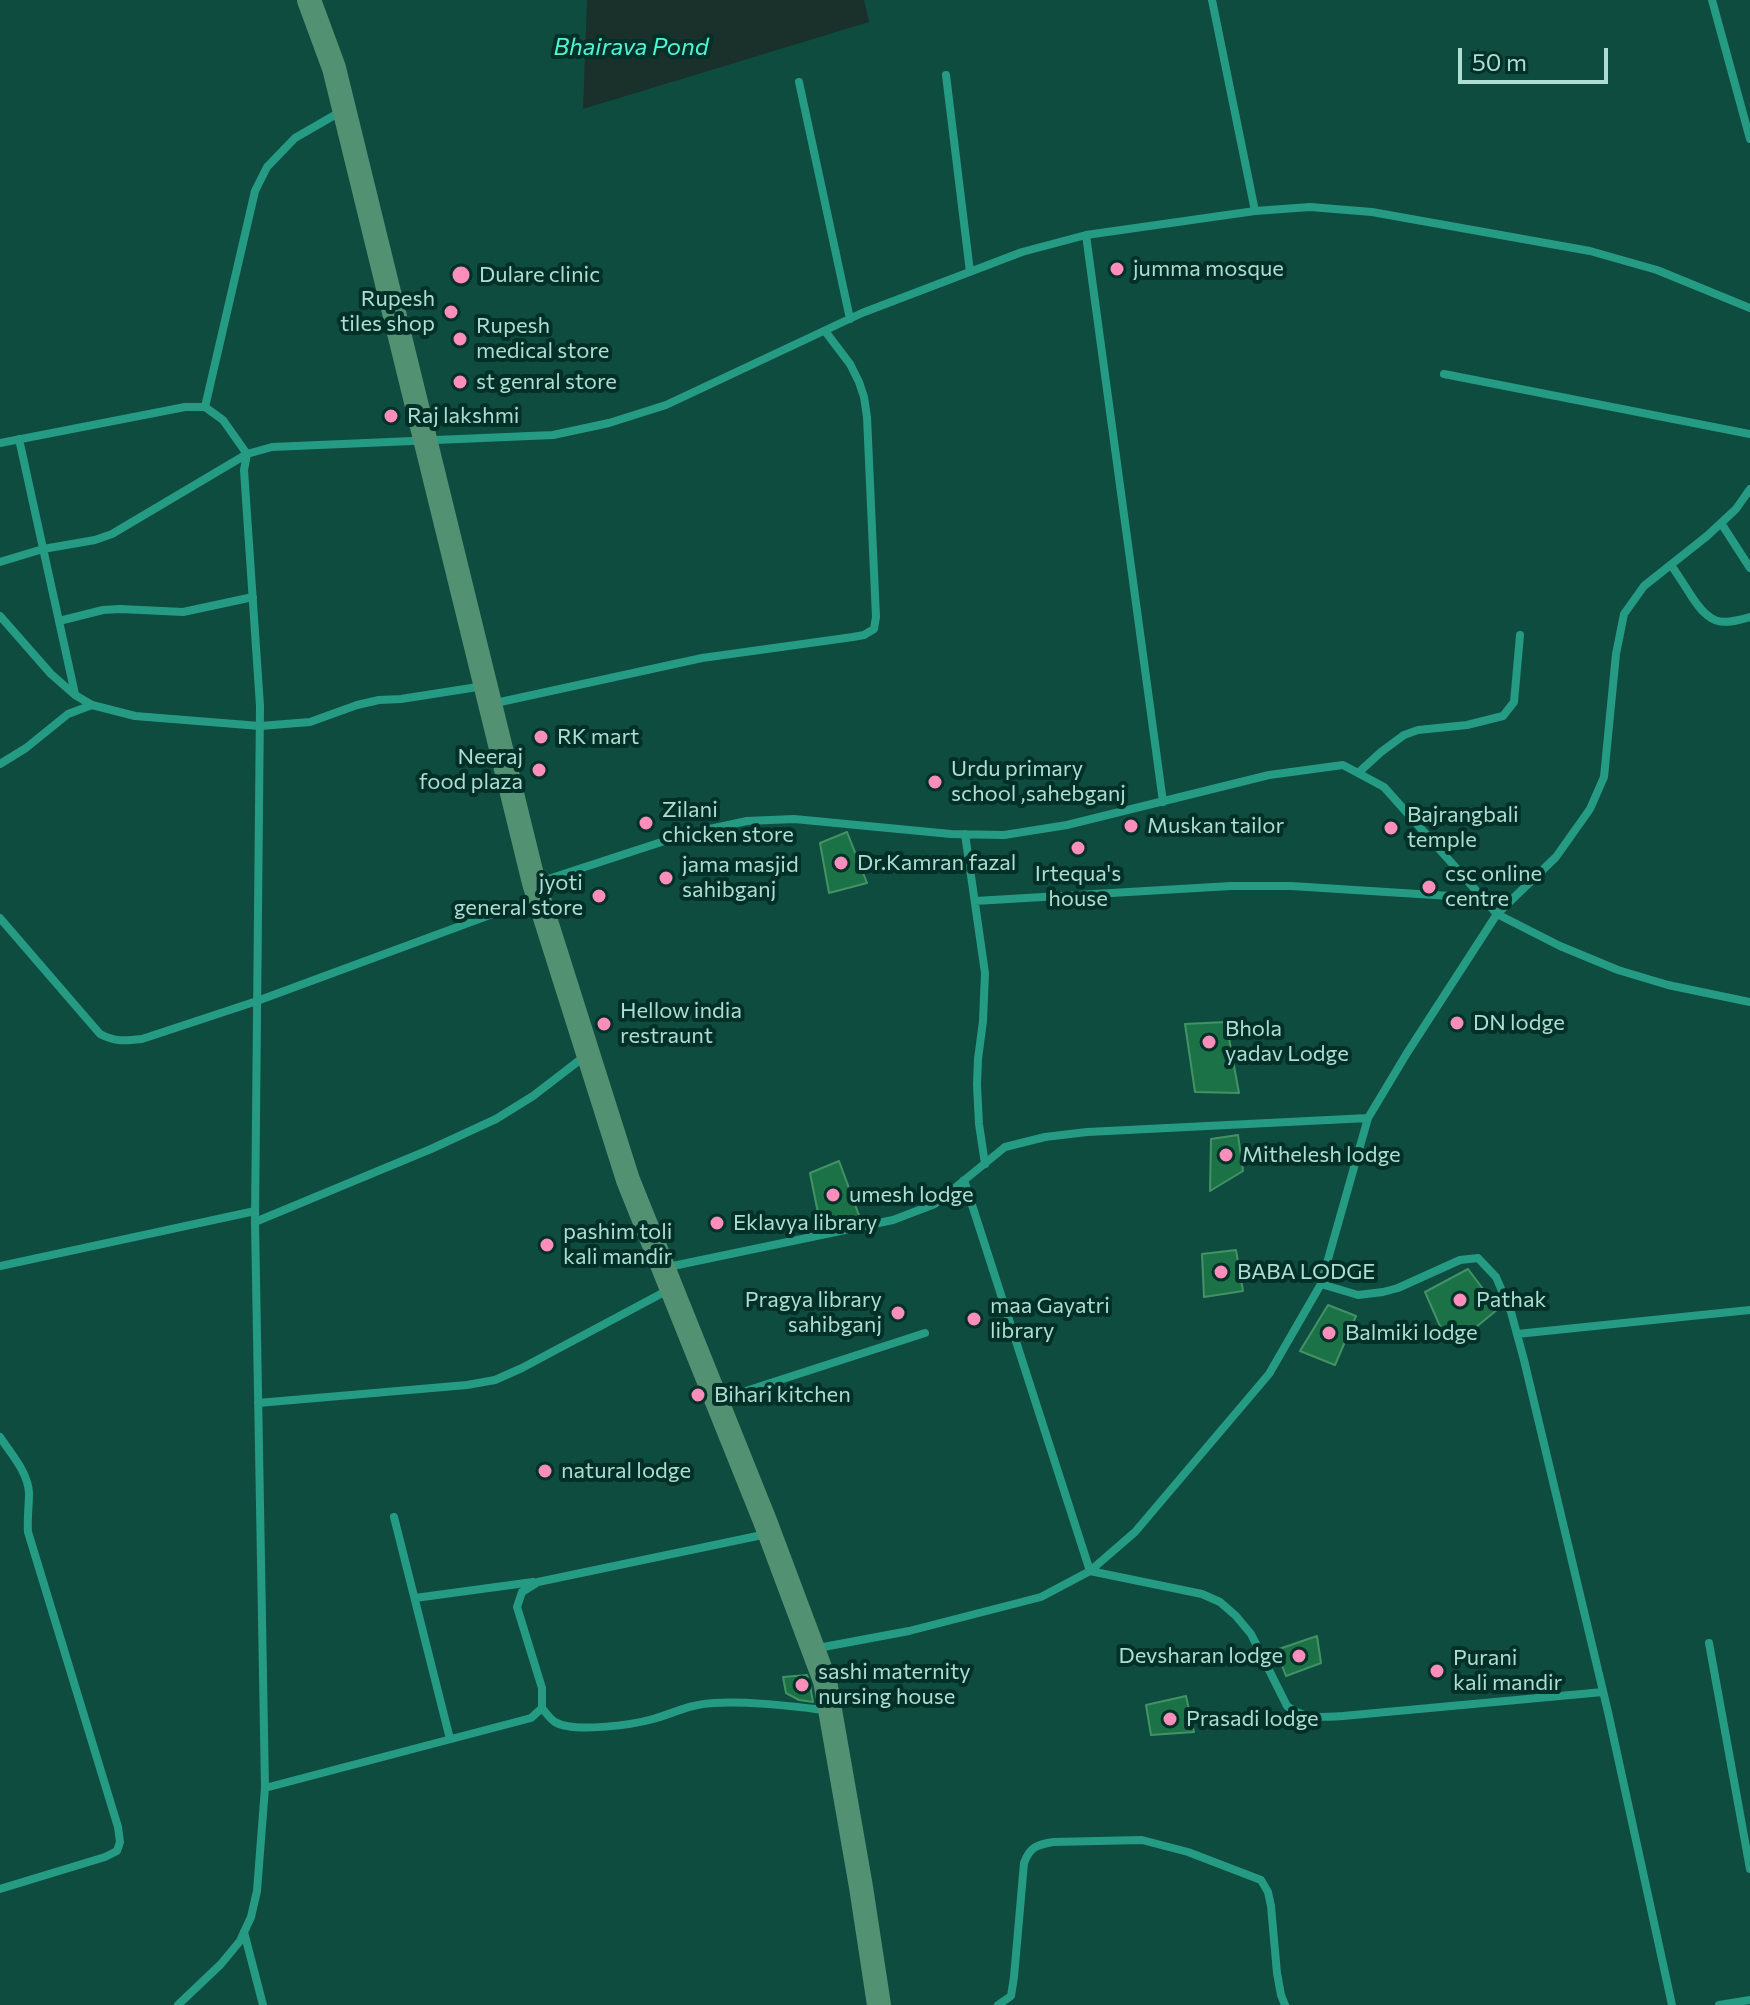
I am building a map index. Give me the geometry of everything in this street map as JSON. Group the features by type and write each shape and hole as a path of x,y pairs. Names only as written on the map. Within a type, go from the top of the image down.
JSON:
{"main road":[{"path":"309,0 334,68 345,110 536,890 628,1180 825,1681 879,2005"}],"street":[{"path":"1212,0 1255,211"},
{"path":"1712,0 1750,139"},
{"path":"946,75 970,272"},
{"path":"799,82 850,319"},
{"path":"205,407 255,191 267,167 295,138 345,110"},
{"path":"0,562 112,534 247,454 272,447 553,435 609,423 666,405 850,319 1022,252 1086,235 1255,211 1310,207 1372,212 1590,251 1657,270 1750,308"},
{"path":"1086,235 1163,802"},
{"path":"0,616 51,674 92,705 135,716 260,726 310,722 379,700 488,695 702,658 864,635 874,629 876,617 867,417 859,382 850,364 825,331"},
{"path":"1444,374 1750,434"},
{"path":"0,443 185,407 205,407 223,420 247,454 244,470 260,706 255,1222 265,1788 257,1891 251,1917 240,1941 221,1964 178,2005"},
{"path":"19,439 75,695"},
{"path":"813,1649 909,1631 1041,1597 1090,1571 1135,1532 1269,1374 1321,1284 1368,1118 1497,914 1556,857 1590,809 1604,777 1616,654 1624,614 1644,586 1747,502 1750,489"},
{"path":"1721,523 1750,568"},
{"path":"1671,565 1709,619 1734,622 1750,617"},
{"path":"59,621 103,610 183,612 253,597"},
{"path":"1358,773 1404,735 1503,716 1514,702 1520,635"},
{"path":"0,764 26,748 68,714 92,705"},
{"path":"0,918 100,1034 113,1040 142,1039 257,1001 686,834 747,821 794,819 1004,835 1051,828 1269,775 1343,765 1384,787 1497,914 1560,946 1618,970 1668,985 1750,1002"},
{"path":"965,834 985,973 977,1085 985,1164"},
{"path":"975,901 1231,886 1291,886 1482,898"},
{"path":"255,1222 496,1119 533,1096 587,1055"},
{"path":"258,1403 495,1380 551,1354 667,1278 893,1220 935,1204 1005,1147 1045,1137 1087,1132 1368,1118"},
{"path":"964,1180 1090,1571"},
{"path":"0,1266 255,1211"},
{"path":"1321,1284 1358,1295 1383,1292 1460,1260 1478,1258 1496,1277 1517,1334 1603,1692 1672,2005"},
{"path":"1517,1334 1750,1310"},
{"path":"716,1400 925,1333"},
{"path":"0,1437 26,1477 29,1490 28,1532 120,1842 117,1851 105,1857 0,1889"},
{"path":"394,1517 450,1739"},
{"path":"415,1598 538,1582 769,1533"},
{"path":"1090,1571 1202,1594 1220,1602 1251,1634 1287,1706 1298,1714 1343,1716 1603,1692"},
{"path":"538,1582 522,1592 517,1607 542,1688 542,1708 553,1721 580,1728 632,1724 694,1705 713,1703 830,1710"},
{"path":"1709,1643 1750,1869"},
{"path":"265,1788 531,1718 542,1708"},
{"path":"998,2005 1011,1996 1024,1863 1028,1852 1039,1844 1053,1842 1142,1840 1188,1852 1261,1880 1271,1906 1277,1973 1285,2005"},
{"path":"244,1932 263,2005"},
{"path":"1719,2005 1750,2000"}],"water":[{"name":"Bhairava Pond","path":"587,0 864,0 869,22 583,109"}],"building":[{"name":"Dr.Kamran fazal","path":"847,832 867,883 829,893 820,843"},
{"name":"Bhola yadav Lodge","path":"1226,1022 1239,1093 1195,1092 1185,1024"},
{"name":"Mithelesh lodge","path":"1238,1135 1243,1171 1210,1191 1211,1139"},
{"name":"umesh lodge","path":"839,1161 860,1218 820,1223 810,1173"},
{"name":"BABA LODGE","path":"1236,1250 1243,1291 1204,1297 1202,1254"},
{"name":"Pathak","path":"1468,1269 1498,1309 1464,1337 1443,1333 1425,1292"},
{"name":"Balmiki lodge","path":"1328,1305 1356,1316 1335,1365 1300,1351"},
{"name":"Devsharan lodge","path":"1317,1636 1321,1663 1286,1676 1276,1650"},
{"name":"sashi maternity nursing house","path":"807,1675 813,1702 799,1700 786,1693 783,1677"},
{"name":"Prasadi lodge","path":"1186,1696 1194,1732 1151,1735 1146,1705"}],"place":[{"name":"jumma mosque","path":"1117,269"},
{"name":"Dulare clinic","path":"461,275"},
{"name":"Rupesh tiles shop","path":"451,312"},
{"name":"Rupesh medical store","path":"460,339"},
{"name":"st genral store","path":"460,382"},
{"name":"Raj lakshmi","path":"391,416"},
{"name":"RK mart","path":"541,737"},
{"name":"Neeraj food plaza","path":"539,770"},
{"name":"Urdu primary school ,sahebganj","path":"935,782"},
{"name":"Zilani chicken store","path":"646,823"},
{"name":"Muskan tailor","path":"1131,826"},
{"name":"Bajrangbali temple","path":"1391,828"},
{"name":"Irtequa's house","path":"1078,848"},
{"name":"Dr.Kamran fazal","path":"841,863"},
{"name":"jama masjid sahibganj","path":"666,878"},
{"name":"csc online centre","path":"1429,887"},
{"name":"jyoti general store","path":"599,896"},
{"name":"DN lodge","path":"1457,1023"},
{"name":"Hellow india restraunt","path":"604,1024"},
{"name":"Bhola yadav Lodge","path":"1209,1042"},
{"name":"Mithelesh lodge","path":"1226,1155"},
{"name":"umesh lodge","path":"833,1195"},
{"name":"Eklavya library","path":"717,1223"},
{"name":"pashim toli kali mandir","path":"547,1245"},
{"name":"BABA LODGE","path":"1221,1272"},
{"name":"Pathak","path":"1460,1300"},
{"name":"Pragya library sahibganj","path":"898,1313"},
{"name":"maa Gayatri library","path":"974,1319"},
{"name":"Balmiki lodge","path":"1329,1333"},
{"name":"Bihari kitchen","path":"698,1395"},
{"name":"natural lodge","path":"545,1471"},
{"name":"Devsharan lodge","path":"1299,1656"},
{"name":"Purani kali mandir","path":"1437,1671"},
{"name":"sashi maternity nursing house","path":"802,1685"},
{"name":"Prasadi lodge","path":"1170,1719"}]}
